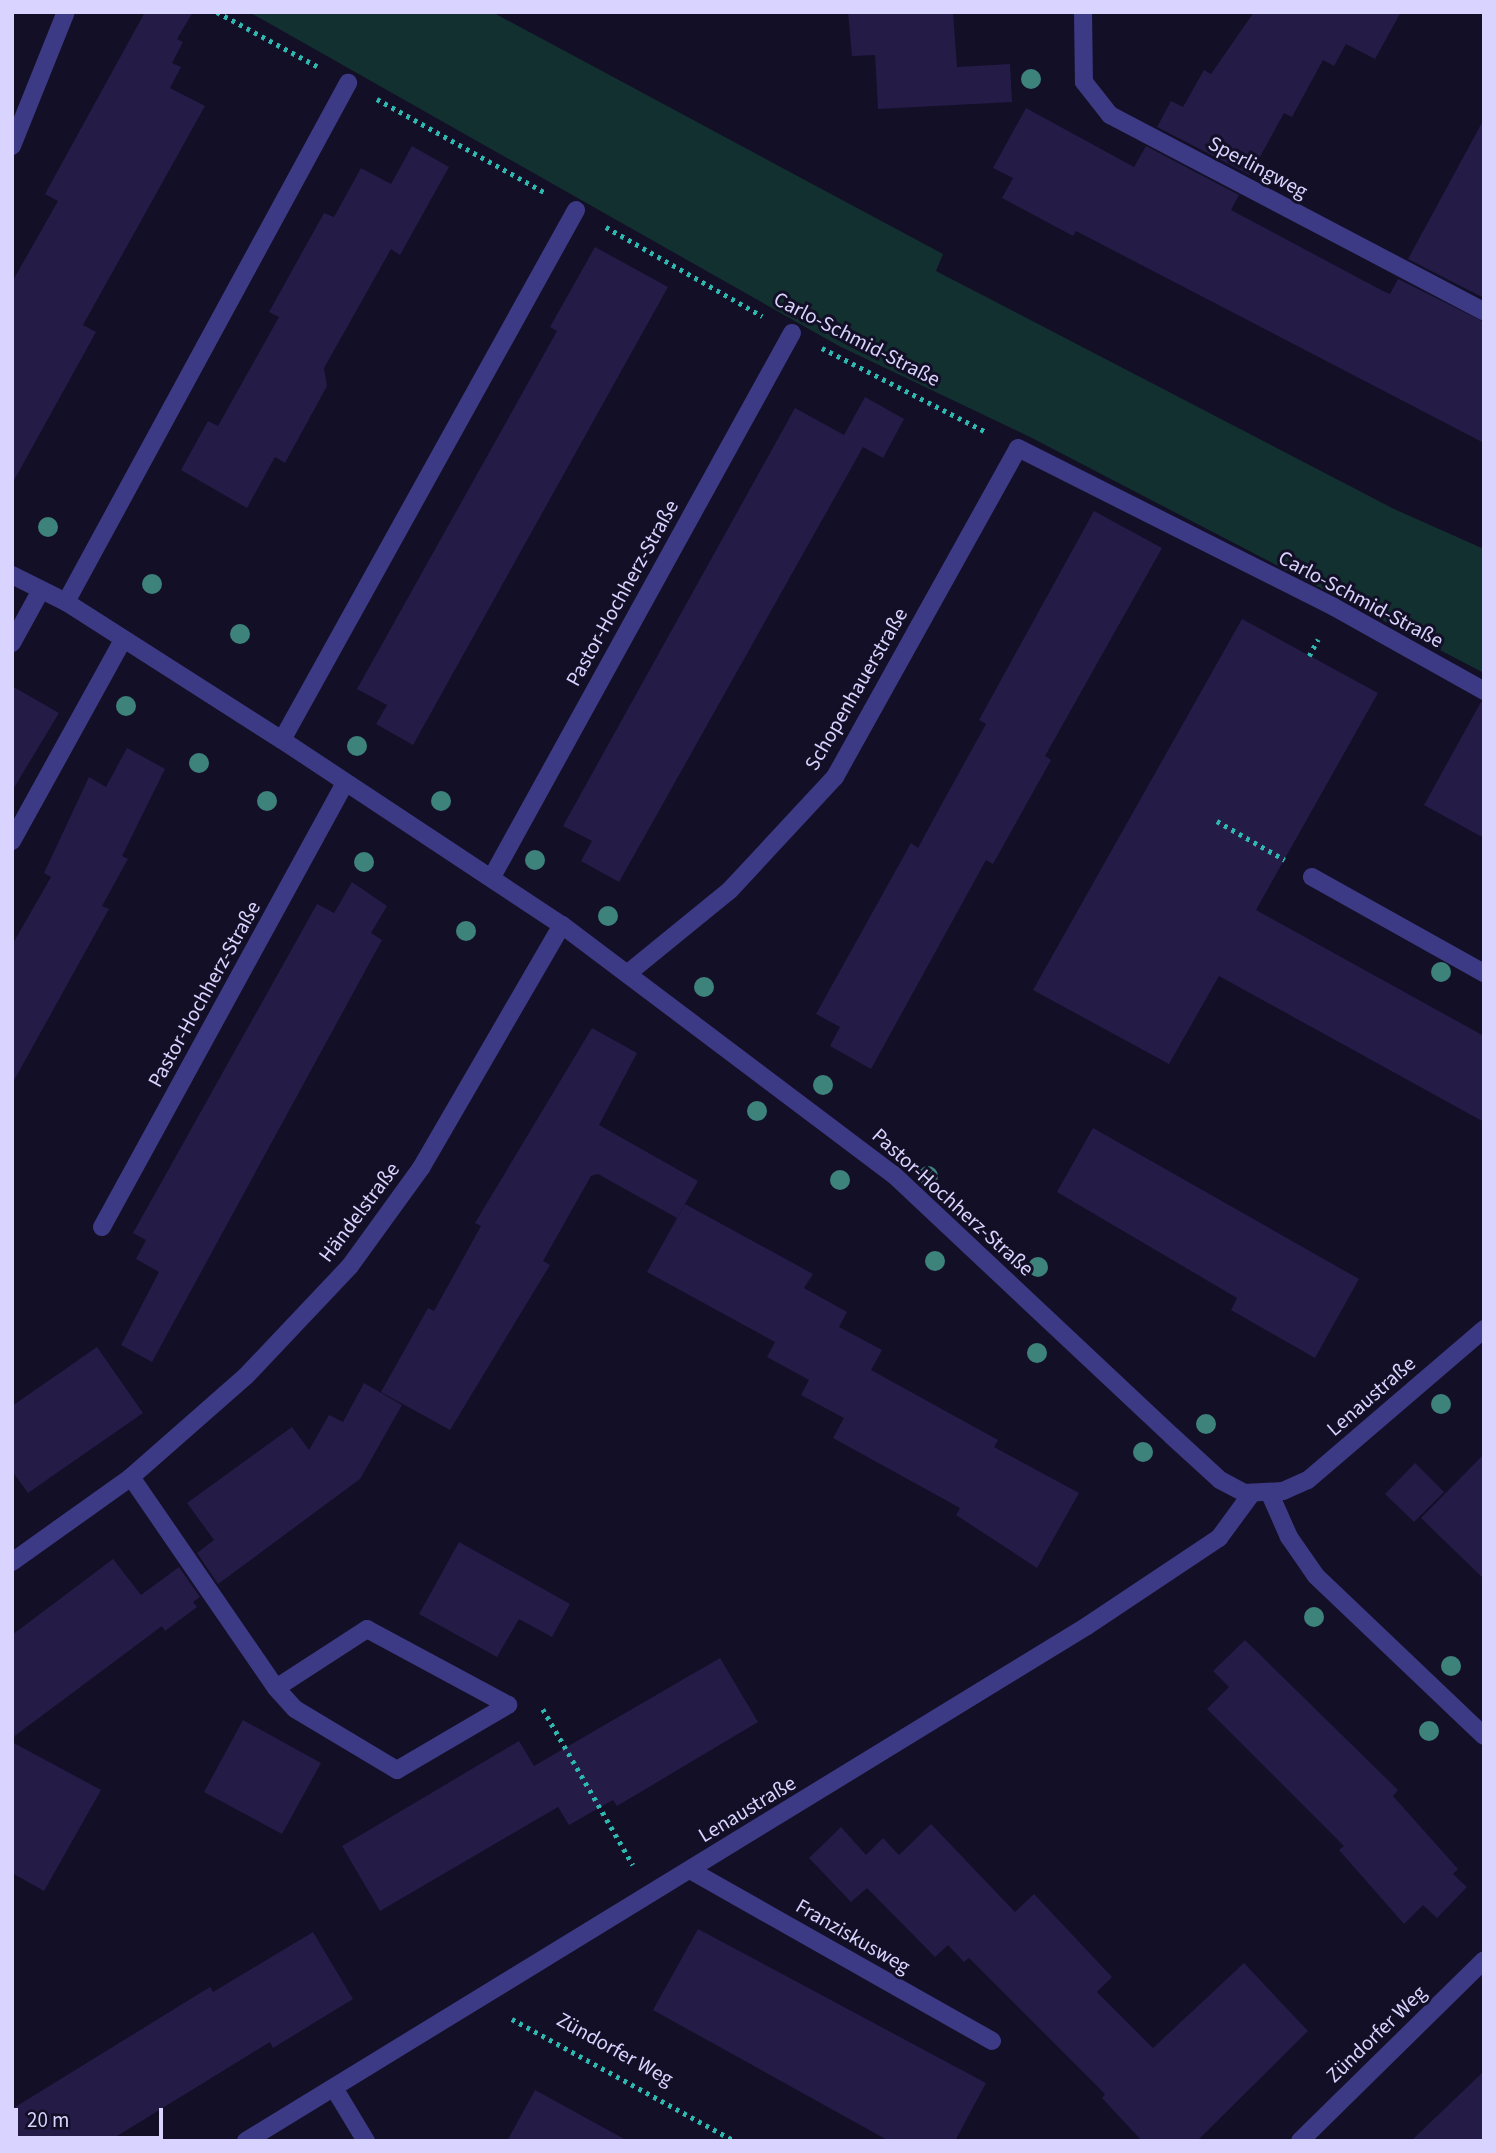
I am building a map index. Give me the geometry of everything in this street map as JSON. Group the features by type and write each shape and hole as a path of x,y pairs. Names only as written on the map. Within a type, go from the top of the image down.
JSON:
{"street":[{"path":"12,146 65,12"},
{"name":"Sperlingweg","path":"1083,12 1084,82 1110,115 1484,311"},
{"path":"66,602 348,83"},
{"path":"282,740 576,210"},
{"name":"Pastor-Hochherz-Straße","path":"493,875 792,333"},
{"name":"Carlo-Schmid-Straße","path":"1018,448 1334,607 1484,691"},
{"name":"Schopenhauerstraße","path":"627,974 730,890 835,777 1018,448"},
{"name":"Pastor-Hochherz-Straße","path":"12,575 66,602 122,642 282,740 345,783 493,875 562,925 894,1175 1220,1480 1268,1493"},
{"path":"12,643 41,590"},
{"path":"12,841 122,642"},
{"name":"Pastor-Hochherz-Straße","path":"102,1227 345,783"},
{"path":"1312,877 1484,973"},
{"name":"Händelstraße","path":"12,1562 131,1477 246,1376 350,1266 421,1168 562,925"},
{"name":"Lenaustraße","path":"246,2141 474,1998 690,1870 1098,1619 1219,1538 1268,1493 1308,1480 1484,1329"},
{"path":"131,1477 276,1688 295,1709 397,1770 508,1705 367,1629 276,1688"},
{"path":"1268,1493 1289,1537 1316,1576 1484,1736"},
{"name":"Franziskusweg","path":"690,1870 992,2041"},
{"name":"Zündorfer Weg","path":"1300,2141 1484,1960"},
{"path":"334,2088 366,2141"}],"path":[{"name":"Carlo-Schmid-Straße","path":"217,12 576,210 792,333 1018,448"},
{"path":"1217,821 1284,859"},
{"path":"540,1703 649,1893"},
{"name":"Zündorfer Weg","path":"474,1998 735,2141"}],"green space":[{"path":"249,12 492,12 943,254 936,271 1394,509 1484,549 1484,673 1030,437 839,346"}],"building":[{"path":"145,12 193,12 177,39 183,42 172,63 181,67 170,88 205,106 83,325 96,332 12,484 12,282 58,201 45,194"},
{"path":"848,12 953,12 957,67 1010,64 1012,102 878,109 875,55 852,56"},
{"path":"1254,12 1401,12 1375,59 1346,44 1334,66 1323,60 1292,117 1284,113 1250,175 1157,127 1171,101 1183,107 1204,70 1211,74"},
{"path":"1026,108 1134,167 1146,146 1239,195 1231,210 1383,291 1390,294 1398,279 1484,322 1484,443 1076,231 1073,236 1002,198 1013,178 993,168"},
{"path":"1484,119 1484,298 1408,259"},
{"path":"412,146 449,167 400,255 391,249 324,368 327,386 285,463 275,457 247,508 181,470 208,421 218,426 279,317 269,312 324,213 334,217 361,168 391,184"},
{"path":"595,247 668,287 413,745 376,724 387,705 357,689 557,331 550,327"},
{"path":"865,397 904,419 883,458 863,447 619,882 581,861 592,841 563,826 795,408 844,435"},
{"path":"1094,511 1162,548 1045,756 1051,760 993,864 986,860 871,1069 830,1046 840,1027 816,1014 911,843 918,848 986,724 979,720"},
{"path":"1242,619 1378,693 1256,910 1484,1036 1484,1122 1219,976 1169,1064 1033,990"},
{"path":"12,686 59,713 12,791"},
{"path":"1481,702 1484,702 1484,838 1424,805"},
{"path":"127,748 165,769 122,856 128,859 102,906 109,909 12,1084 12,945 51,877 44,873 89,777 106,787"},
{"path":"352,882 387,906 371,933 382,940 152,1362 121,1345 159,1272 136,1259 146,1240 133,1233 317,904 334,913"},
{"path":"592,1028 637,1053 599,1125 698,1181 677,1218 598,1174 591,1176 543,1261 550,1265 450,1430 381,1392 428,1308 434,1311 481,1226 475,1223"},
{"path":"1093,1128 1359,1279 1315,1358 1231,1310 1237,1298 1057,1192"},
{"path":"685,1204 813,1274 804,1288 847,1312 839,1327 882,1350 871,1370 998,1440 994,1447 1079,1493 1037,1568 956,1515 960,1508 833,1438 844,1418 801,1395 809,1380 767,1357 775,1342 647,1272"},
{"path":"97,1347 143,1413 28,1493 12,1471 12,1406"},
{"path":"364,1383 402,1405 360,1479 218,1584 197,1553 214,1540 187,1503 292,1427 309,1450 329,1415 343,1422"},
{"path":"1484,1454 1484,1579 1421,1518"},
{"path":"1415,1463 1444,1492 1414,1522 1385,1494"},
{"path":"459,1542 570,1604 552,1637 519,1619 497,1657 419,1614"},
{"path":"113,1559 141,1595 179,1567 200,1597 193,1602 197,1607 165,1631 162,1626 12,1738 12,1635"},
{"path":"1245,1640 1398,1790 1393,1796 1458,1869 1453,1874 1467,1887 1437,1918 1423,1905 1404,1924 1339,1850 1344,1846 1207,1709 1229,1687 1213,1671"},
{"path":"720,1658 758,1722 617,1806 613,1800 569,1825 558,1807 380,1911 342,1846 519,1741 534,1766"},
{"path":"243,1720 321,1763 282,1834 204,1792"},
{"path":"12,1742 101,1790 44,1891 12,1873"},
{"path":"931,1824 1015,1912 1034,1894 1112,1977 1097,1992 1153,2048 1244,1963 1308,2031 1197,2141 1142,2141 1102,2098 1105,2094 969,1958 964,1962 948,1945 935,1957 867,1888 851,1902 809,1858 841,1827 866,1855 883,1838 899,1855"},
{"path":"698,1929 986,2083 955,2141 889,2141 653,2010"},
{"path":"313,1932 353,1999 273,2048 270,2042 109,2141 12,2141 12,2109 210,1987 213,1992"},
{"path":"1484,2071 1484,2141 1411,2141"},
{"path":"535,2090 628,2141 507,2141"}]}
